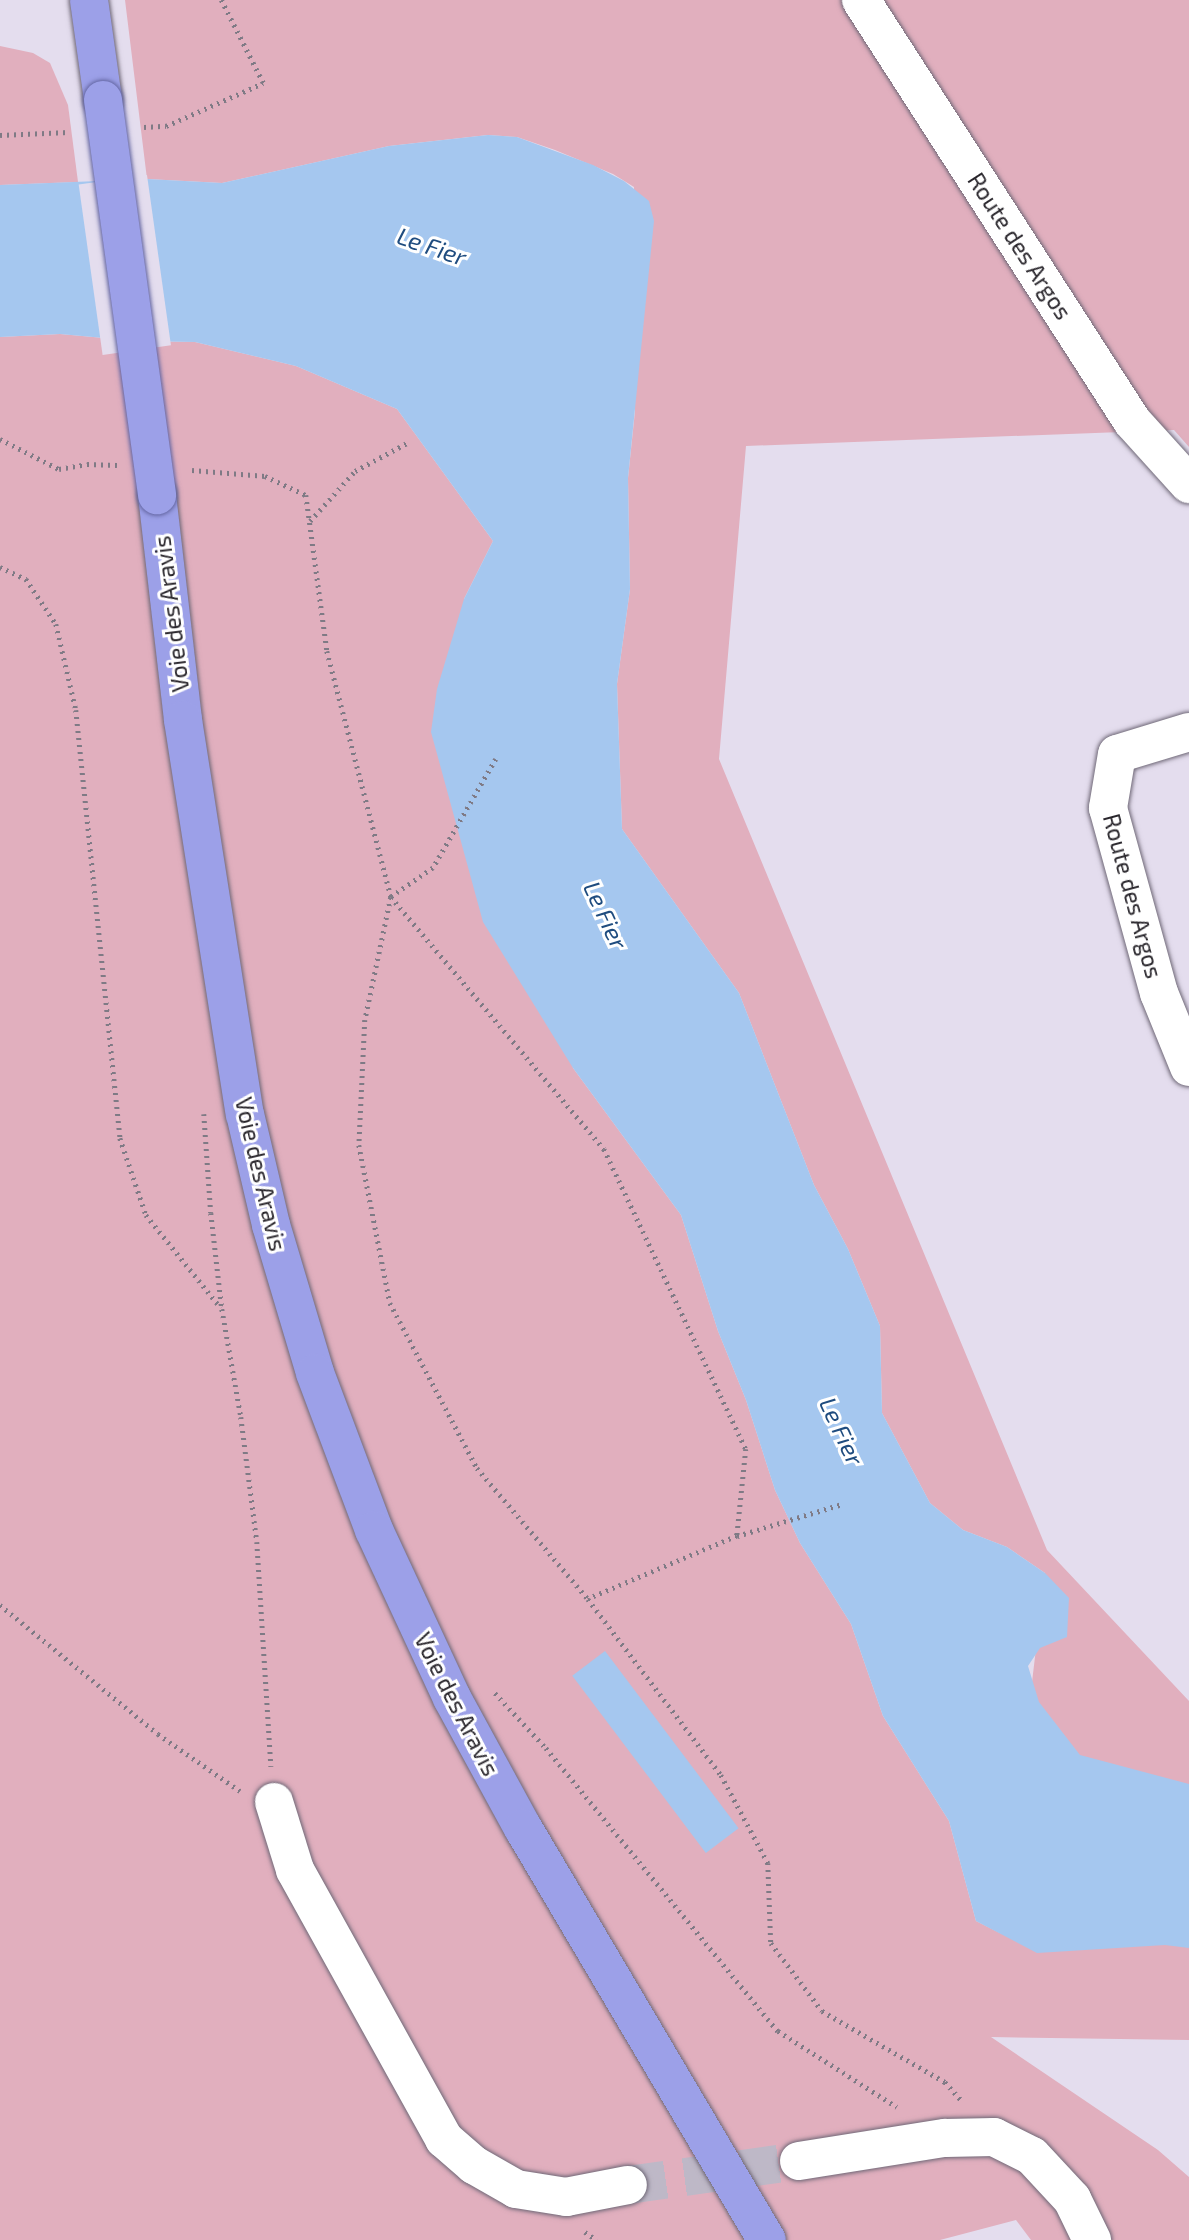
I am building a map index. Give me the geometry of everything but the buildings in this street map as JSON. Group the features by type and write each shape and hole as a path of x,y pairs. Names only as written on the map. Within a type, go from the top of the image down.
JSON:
{"highway":[{"name":"Voie des Aravis","path":"89,0 157,495 183,720 245,1114 271,1225 315,1373 373,1530 452,1698 523,1828 767,2240"}],"street":[{"name":"Route des Argos","path":"861,0 1132,421 1189,484"},
{"name":"Route des Argos","path":"1189,732 1116,754 1108,808 1159,993 1189,1067"},
{"path":"274,1802 295,1870 444,2139 474,2165 516,2189 566,2197 628,2185"},
{"path":"799,2161 945,2138 994,2137 1032,2156 1072,2199 1092,2240"}],"path":[{"path":"140,128 166,126 263,83 221,0"},
{"path":"0,135 77,131"},
{"path":"0,439 59,469 87,464 126,466"},
{"path":"310,522 355,471 407,443"},
{"path":"190,470 265,477 306,495 327,651 391,897 604,1149 746,1448 737,1536"},
{"path":"0,568 26,579 56,624 76,710 120,1139 146,1216 222,1309"},
{"path":"496,759 433,868 391,897 366,1020 359,1145 390,1303 477,1468 588,1599 721,1775 768,1863 771,1943 822,2011 945,2082 994,2137"},
{"path":"0,1605 158,1734 255,1800 274,1802 263,1673 257,1542 241,1417 222,1309 211,1213 204,1101"},
{"path":"588,1599 737,1536 842,1504"},
{"path":"489,1687 546,1748 778,2031 945,2138"}],"shaded area":[{"path":"125,0 1189,0 1189,447 1174,430 746,446 719,759 1047,1550 1189,1701 1189,2040 991,2037 1158,2150 1189,2177 1189,2240 1031,2240 1016,2220 940,2240 0,2240 0,337 60,334 137,341 195,342 296,366 397,409 493,541 464,599 573,1068 681,1215 718,1331 746,1400 775,1490 800,1543 851,1624 883,1716 949,1821 976,1921 1002,1934 1045,1573 1007,1547 963,1530 930,1503 882,1413 880,1326 848,1249 814,1185 739,993 622,829 617,684 630,589 628,478 635,411 634,187 613,174 555,150 517,137 488,135 389,146 222,183 147,179"},
{"path":"0,46 33,53 50,63 68,105 78,182 0,185"}],"water":[{"name":"Le Fier","path":"488,135 517,137 593,165 624,181 649,201 654,221 628,478 630,589 617,684 622,829 739,993 814,1185 848,1249 880,1326 882,1413 930,1503 963,1530 1007,1547 1045,1573 1069,1598 1067,1637 1040,1648 1028,1666 1039,1702 1080,1755 1189,1784 1189,1948 1165,1945 1037,1953 976,1921 949,1821 883,1716 851,1624 800,1543 775,1490 746,1400 718,1331 681,1215 573,1068 483,922 431,732 437,689 464,599 493,541 397,409 296,366 195,342 137,341 60,334 0,337 0,185 147,179 222,183 389,146"},
{"path":"605,1651 739,1828 706,1853 572,1676"}],"pier":[{"path":"147,175 171,345 103,355 79,185"}],"tunnel":[{"path":"628,2185 799,2161"}]}
